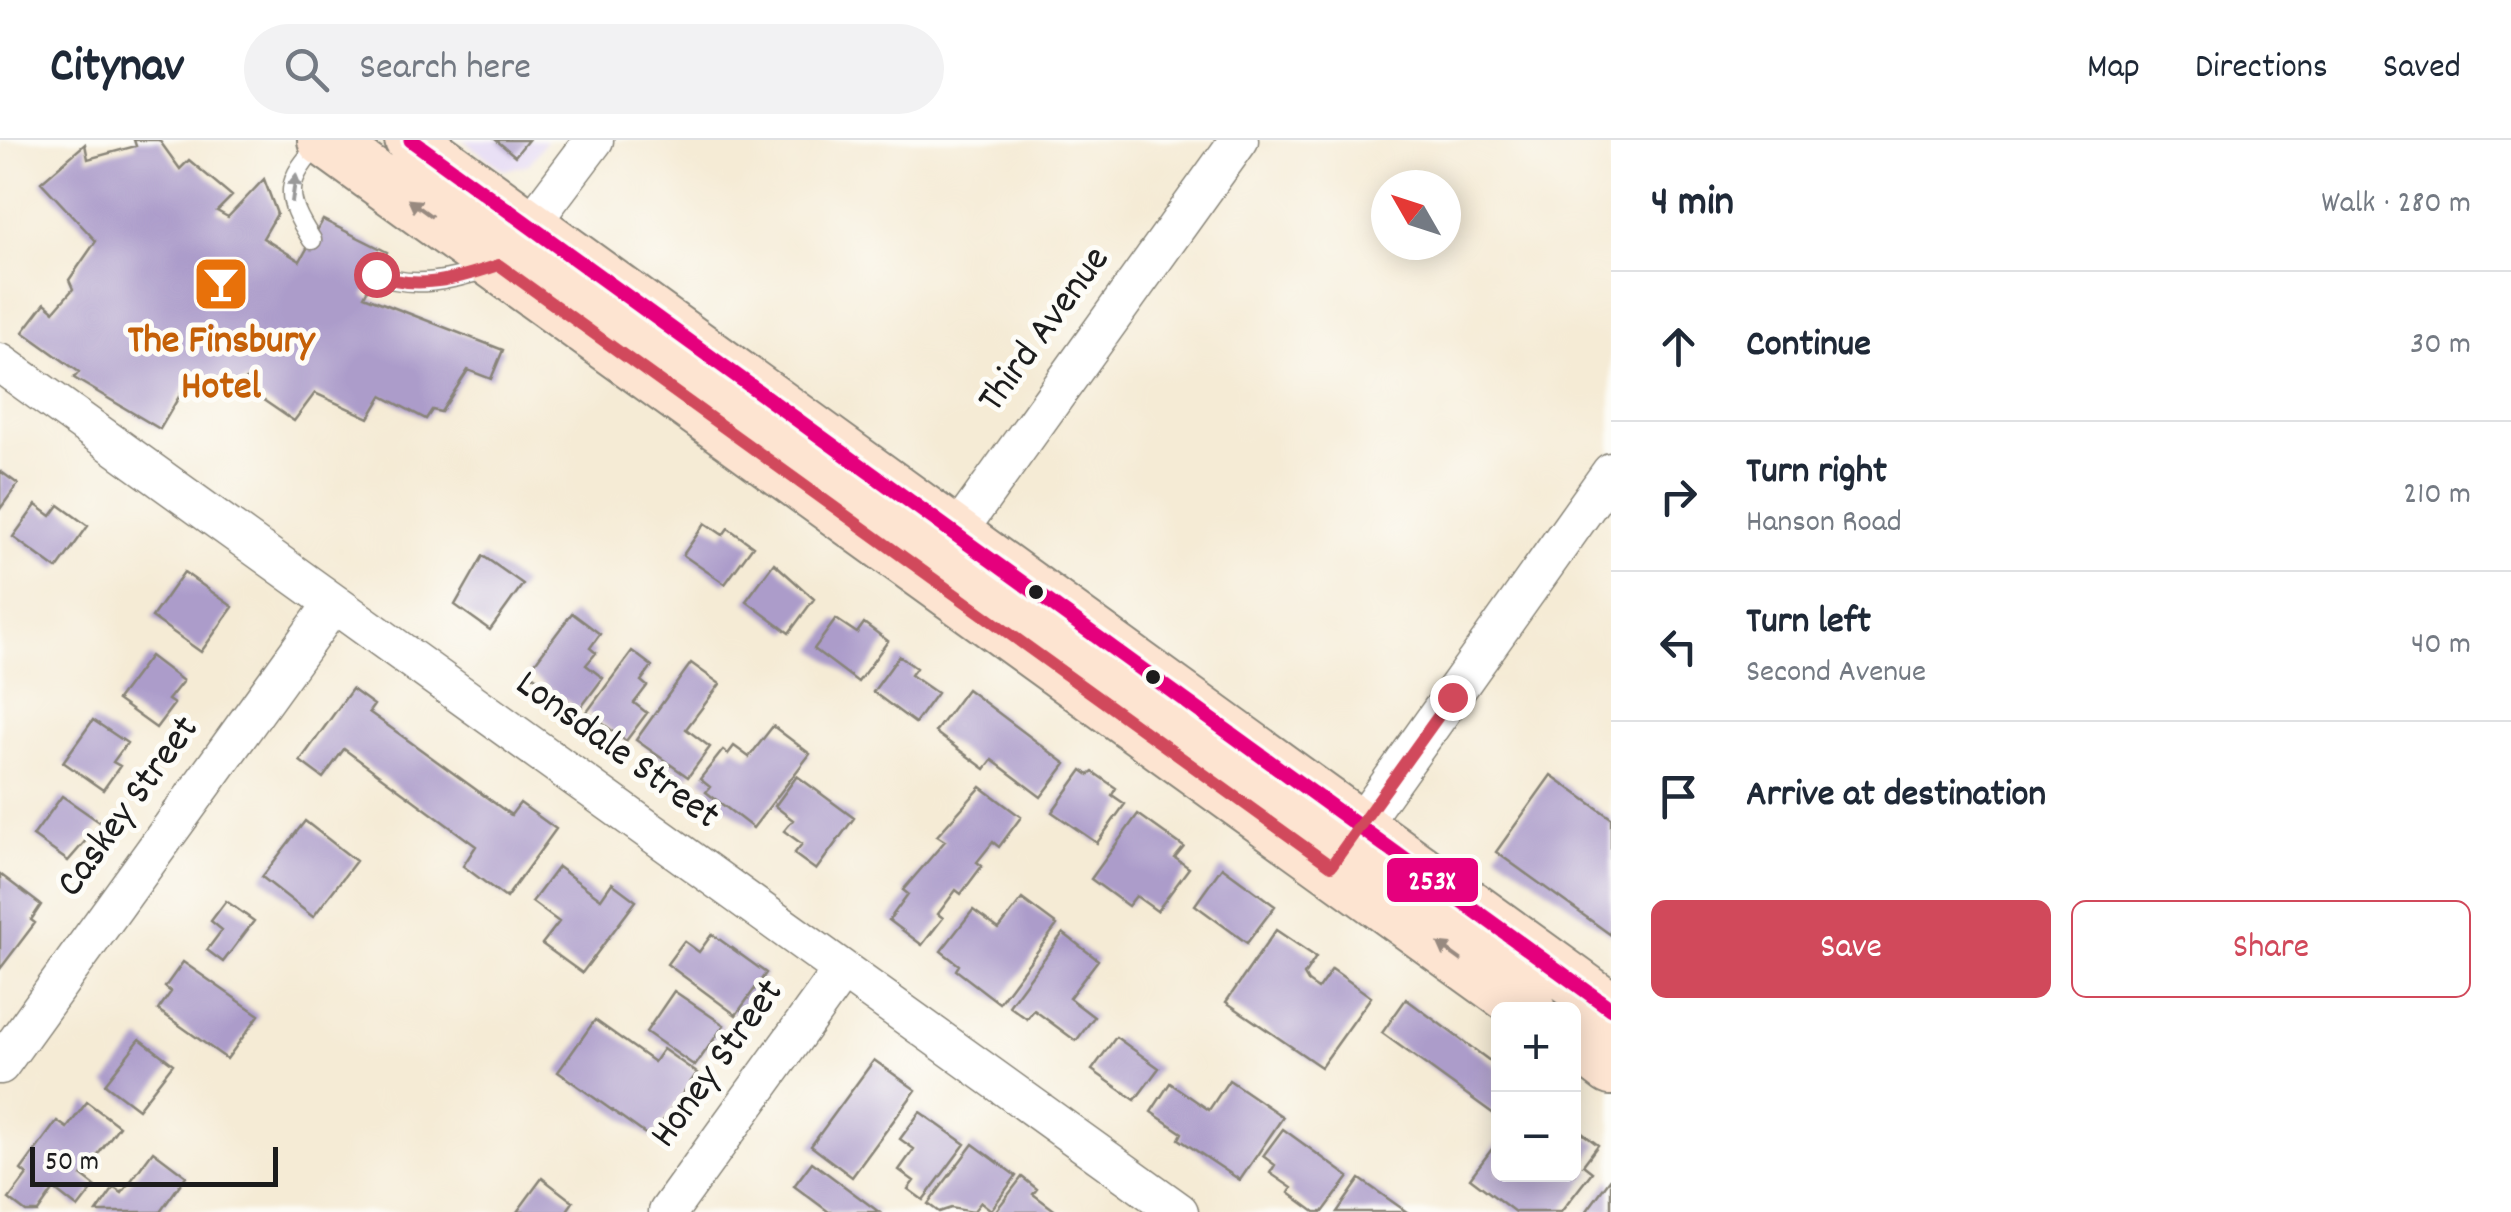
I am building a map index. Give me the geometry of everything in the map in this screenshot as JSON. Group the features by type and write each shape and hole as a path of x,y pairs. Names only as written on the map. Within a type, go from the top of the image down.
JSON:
{"main road":[{"path":"323,140 499,265 940,556 1345,847 1611,1009"},
{"path":"412,140 531,224 940,556"},
{"path":"1345,847 1520,1002"},
{"path":"1581,1047 1611,1068"}],"street":[{"path":"499,265 594,140"},
{"name":"Third Avenue","path":"940,556 1239,140"},
{"name":"Lonsdale Street","path":"0,363 1179,1212"},
{"path":"1345,847 1611,472"},
{"name":"Caskey Street","path":"0,1065 333,604"},
{"name":"Honey Street","path":"668,1212 842,971"}],"lane":[{"path":"312,240 292,208 291,192 296,168 323,140"},
{"path":"376,274 392,281 450,281 499,265"}],"shaded area":[{"path":"463,140 547,140 529,164 504,170"}],"building":[{"name":"The Finsbury Hotel","path":"134,140 159,140 180,169 189,160 232,196 217,211 228,217 264,179 277,214 263,238 300,261 323,220 387,252 364,296 503,350 491,379 468,370 441,412 432,410 426,419 382,396 369,418 315,393 294,421 250,391 253,386 246,380 238,388 218,378 212,390 190,378 160,429 74,378 79,372 23,332 45,303 54,311 73,289 69,280 96,241 41,182 85,144 88,159 136,146"},
{"path":"496,140 528,140 515,156"},
{"path":"0,471 18,484 0,509"},
{"path":"36,505 51,516 59,505 88,526 57,569 13,537"},
{"path":"705,523 723,535 728,528 753,546 725,584 683,555"},
{"path":"483,556 523,584 490,630 455,605"},
{"path":"774,563 814,599 789,633 746,601"},
{"path":"184,572 233,607 201,652 152,617"},
{"path":"572,613 600,634 590,648 596,653 586,665 603,678 579,710 528,672"},
{"path":"836,619 857,633 864,623 888,641 858,682 814,649"},
{"path":"632,651 652,666 641,681 647,686 634,703 647,713 626,741 587,712"},
{"path":"150,656 183,681 168,700 174,704 156,728 117,700"},
{"path":"899,656 916,668 911,675 937,693 915,723 873,692"},
{"path":"691,663 720,684 686,729 710,747 688,777 636,740"},
{"path":"352,689 374,705 369,712 511,815 520,803 556,829 506,898 463,866 476,846 344,749 323,778 300,761"},
{"path":"967,689 1066,764 1041,797 992,760 985,769 935,732"},
{"path":"93,720 127,743 113,762 120,766 103,790 63,762"},
{"path":"773,726 810,754 753,828 706,792 710,787 700,779 723,750 728,754 734,746 749,757"},
{"path":"1082,770 1089,775 1093,772 1116,788 1112,795 1125,804 1097,843 1052,812"},
{"path":"1551,775 1611,818 1611,935 1496,852"},
{"path":"797,776 854,818 816,870 794,854 802,844 784,831 793,820 775,806"},
{"path":"981,787 1021,817 999,847 993,842 977,862 982,866 961,894 956,890 938,914 943,918 922,945 889,920 908,894 903,890 945,841 937,836"},
{"path":"62,796 101,823 68,861 33,836"},
{"path":"1138,814 1184,847 1175,858 1189,868 1157,911 1136,896 1128,906 1091,879"},
{"path":"305,821 356,861 313,917 262,877"},
{"path":"558,867 601,899 612,883 636,901 582,973 542,944 559,922 532,902"},
{"path":"1222,867 1275,906 1247,943 1195,905"},
{"path":"0,874 41,905 31,920 35,923 0,969"},
{"path":"1022,899 1057,925 999,1003 956,970 959,965 941,951 973,910 999,929"},
{"path":"226,901 254,921 223,962 207,950 222,930 211,921"},
{"path":"1276,930 1316,957 1304,975 1308,982 1318,989 1332,969 1371,997 1321,1067 1226,1002"},
{"path":"1063,933 1098,960 1069,998 1094,1017 1076,1041 1034,1010 1027,1019 1009,1006"},
{"path":"712,934 766,973 736,1015 667,964 684,941 699,952"},
{"path":"183,962 259,1015 227,1059 158,1010 171,992 165,987"},
{"path":"674,991 724,1025 695,1066 646,1032"},
{"path":"1406,999 1491,1062 1491,1112 1382,1033"},
{"path":"595,1020 654,1062 663,1049 697,1073 651,1138 558,1072"},
{"path":"1116,1037 1159,1068 1135,1100 1092,1070"},
{"path":"140,1039 173,1064 138,1109 105,1084"},
{"path":"874,1060 916,1090 852,1177 811,1146"},
{"path":"1229,1080 1283,1117 1240,1180 1179,1139 1182,1133 1151,1112 1170,1083 1209,1110"},
{"path":"87,1102 119,1126 82,1176 95,1186 78,1208 54,1189 38,1212 26,1212 9,1199 27,1175 21,1170 57,1121 67,1128"},
{"path":"920,1112 965,1144 923,1200 908,1189 914,1181 899,1170 914,1149 900,1139"},
{"path":"1283,1129 1349,1177 1323,1212 1315,1212 1289,1193 1292,1188 1270,1173 1275,1165 1263,1156"},
{"path":"1581,1132 1598,1145 1583,1165 1592,1172 1561,1212 1515,1212 1470,1178 1491,1150 1491,1182 1581,1182"},
{"path":"973,1144 1016,1176 991,1210 981,1202 973,1212 951,1208 939,1212 928,1204"},
{"path":"153,1151 186,1176 160,1212 97,1212 114,1188 122,1193"},
{"path":"812,1162 879,1212 829,1212 794,1186"},
{"path":"1022,1177 1037,1189 1033,1194 1057,1212 995,1212"},
{"path":"542,1178 573,1202 566,1212 517,1212"},
{"path":"1611,1178 1611,1212 1586,1212"},
{"path":"1360,1179 1407,1212 1337,1212"}],"transit line":[{"name":"253X","path":"411,140 1611,1009"}],"place":[{"name":"The Finsbury Hotel","path":"221,284"}],"route":[{"path":"376,274 392,281 450,281 499,265 693,409 1331,866 1452,697"}]}
